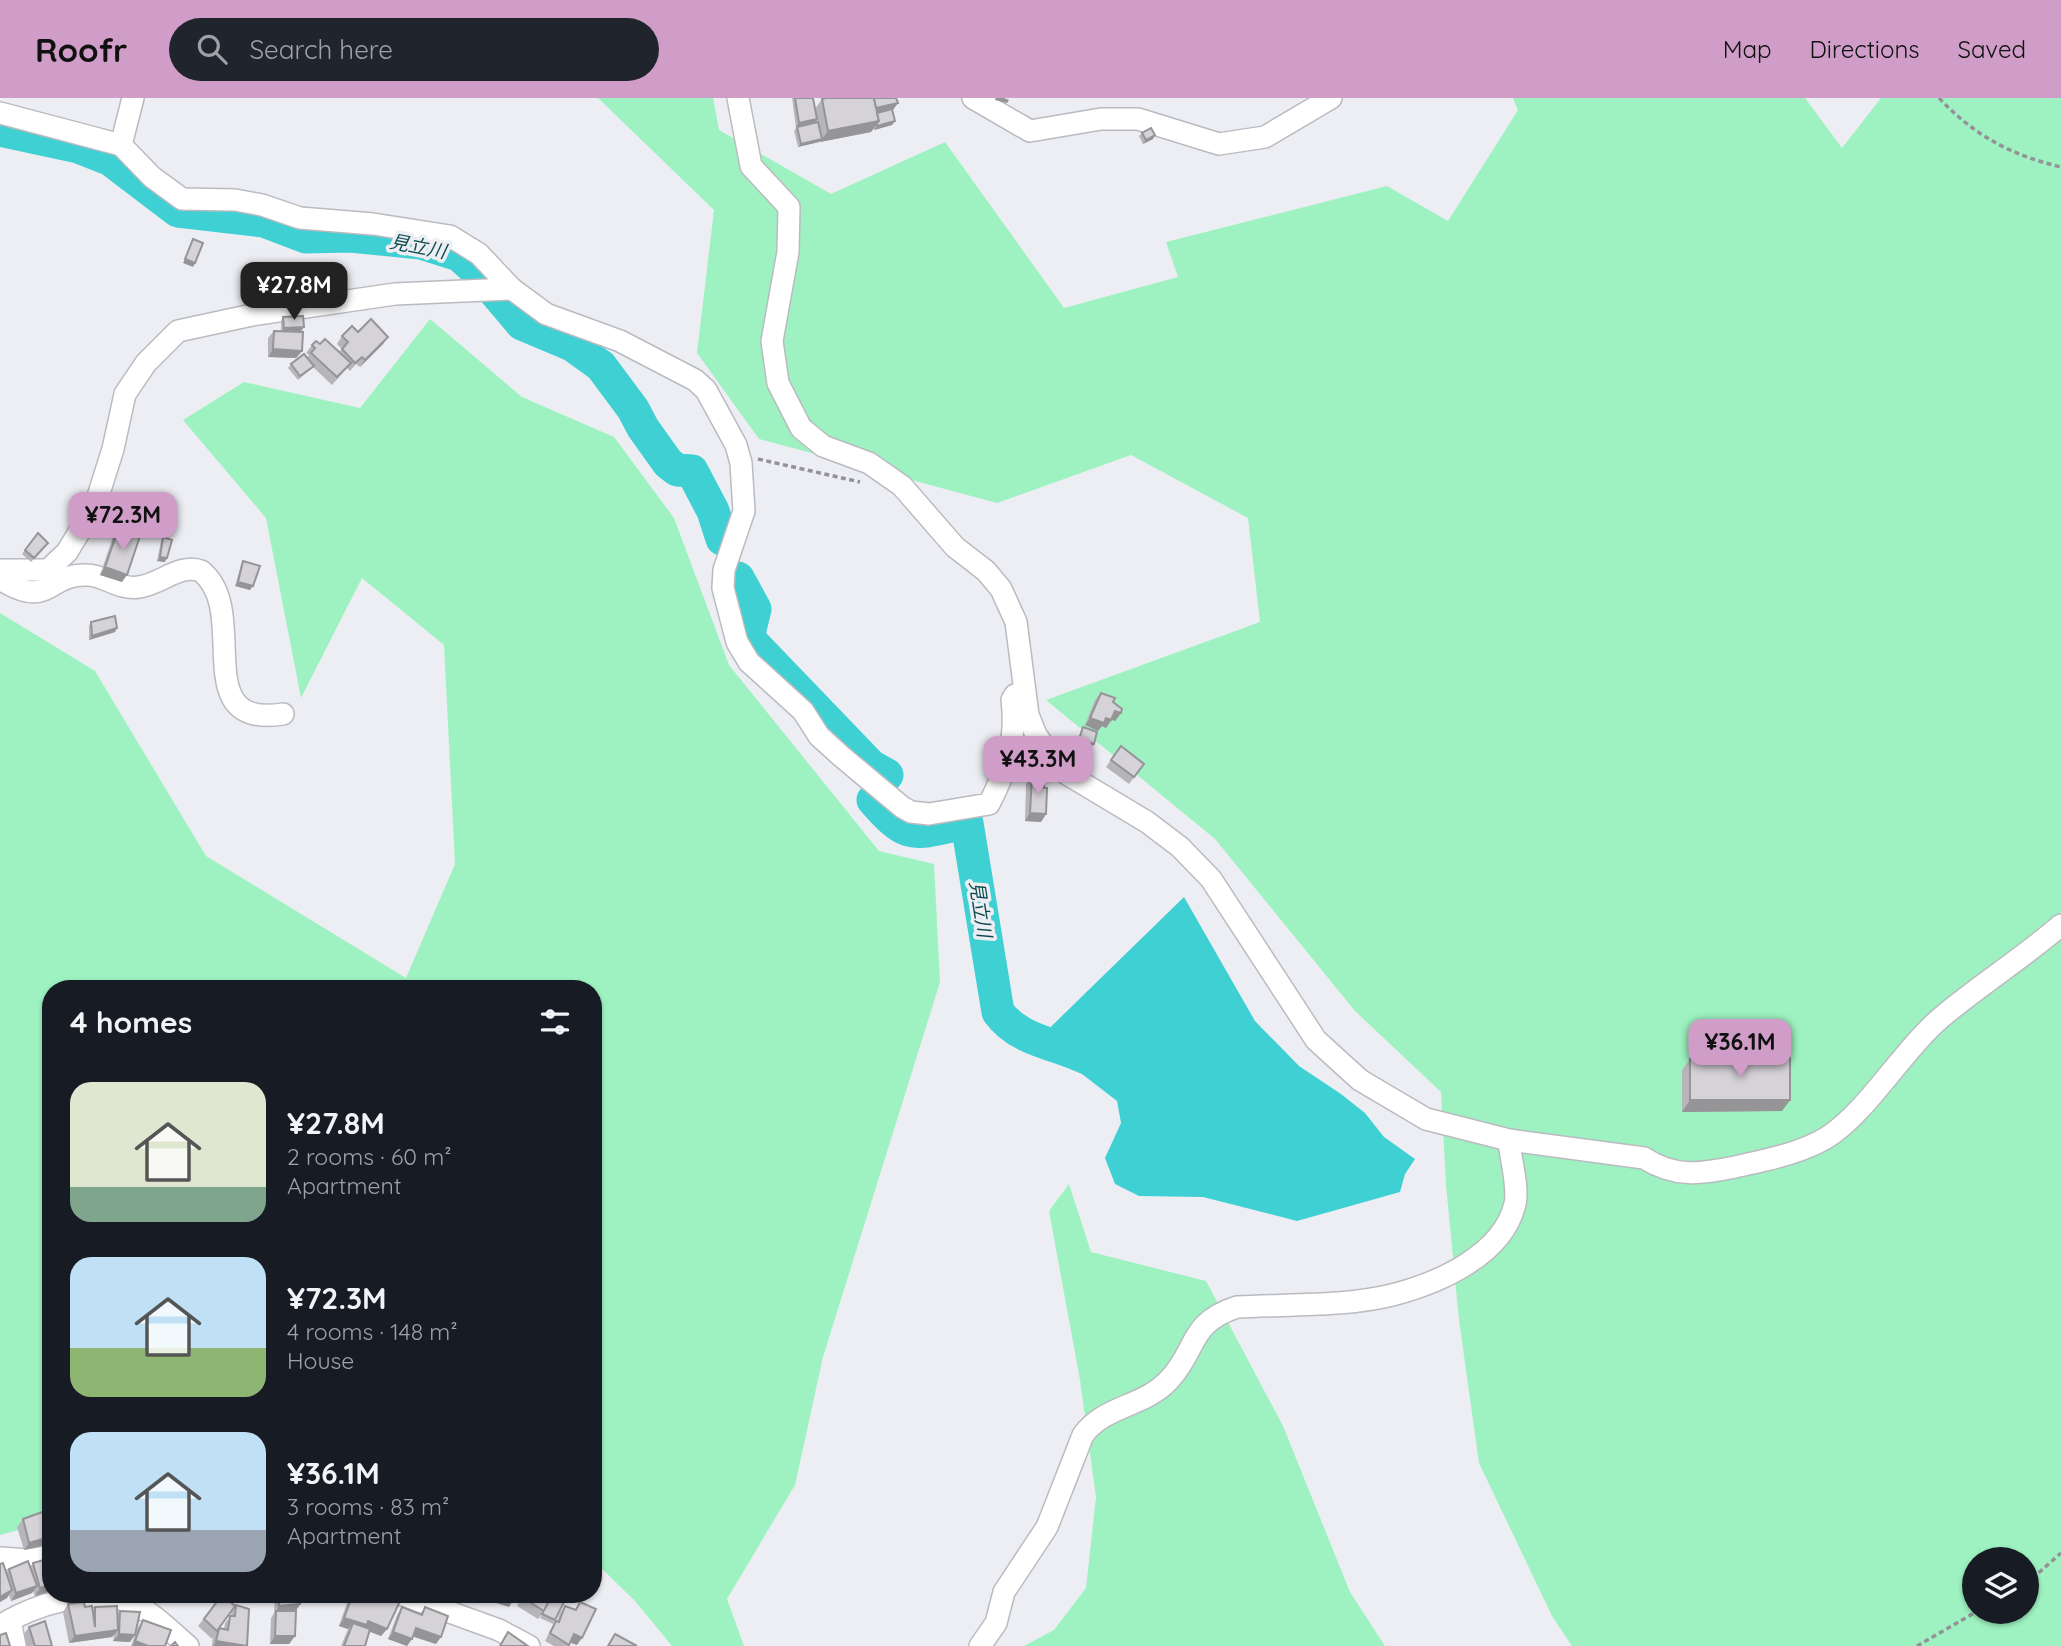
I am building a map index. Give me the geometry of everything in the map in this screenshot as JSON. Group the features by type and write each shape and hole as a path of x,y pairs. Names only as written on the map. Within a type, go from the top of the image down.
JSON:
{"street":[{"path":"121,145 133,98"},
{"path":"738,98 751,166 789,208 788,252 772,341 778,383 801,428 823,446 869,463 902,486 955,547 986,571 1001,589 1016,622 1028,715 1036,735 1053,759 1067,774 1147,822 1180,847 1211,879 1315,1040 1360,1080 1426,1119 1509,1140 1644,1158 1657,1166 1687,1175 1763,1161 1810,1146 1828,1137 1850,1118 1908,1049 1943,1015 2022,959 2061,925"},
{"path":"973,98 1030,131 1101,119 1138,119 1219,144 1265,137 1331,98"},
{"path":"0,113 121,145 152,177 182,199 235,200 262,205 300,218 441,233 468,245 497,290"},
{"path":"0,552 4,560 0,570 48,570 66,552 94,506 125,394 146,363 178,331 251,315 395,293 497,290 546,314 620,341 695,380 706,390 736,445 744,483 744,511 724,570 723,588 741,653 764,678 803,711 820,736 887,795 919,814 963,810 989,804 1005,772 1016,727 1012,700 1024,680"},
{"path":"0,579 30,593 45,591 76,575 89,574 117,586 139,587 180,571 201,570 215,583 224,608 227,692 238,705 248,710 283,714"},
{"path":"980,1646 996,1623 1004,1592 1047,1527 1083,1435 1090,1425 1107,1413 1156,1391 1177,1369 1198,1331 1226,1311 1237,1307 1391,1295 1441,1276 1482,1252 1503,1232 1516,1199 1509,1140"},
{"path":"0,1558 29,1560 42,1558"},
{"path":"15,1646 5,1623 58,1603"},
{"path":"146,1603 188,1646"},
{"path":"443,1603 529,1646"}],"path":[{"path":"1939,98 1985,138 2024,158 2061,167"},
{"path":"736,445 761,460 860,482 870,487"},
{"path":"2039,1572 2061,1553"},
{"path":"1917,1646 1962,1620"}],"green space":[{"path":"598,98 713,98 719,130 831,194 945,142 1064,308 1178,277 1166,242 1387,186 1448,221 1518,110 1513,98 1805,98 1842,148 1881,98 2061,98 2061,1646 1572,1646 1552,1616 1479,1463 1459,1320 1446,1185 1441,1092 1355,1011 1215,839 1046,700 1260,622 1248,518 1131,455 997,503 759,439 697,353 714,210"},
{"path":"430,319 522,397 614,437 674,518 729,665 879,851 934,864 940,982 823,1357 795,1485 727,1599 744,1646 672,1646 635,1601 602,1569 602,980 42,980 42,1523 0,1535 0,613 95,671 206,856 406,978 455,864 444,645 362,578 301,698 266,518 183,420 244,382 360,408"},
{"path":"1069,1184 1091,1252 1206,1281 1283,1426 1350,1592 1385,1646 1024,1646 1054,1630 1086,1588 1096,1497 1080,1380 1049,1211"}],"water":[{"path":"1184,897 1255,1021 1299,1066 1365,1113 1384,1137 1415,1159 1405,1174 1400,1192 1297,1221 1203,1197 1139,1196 1115,1184 1105,1158 1121,1123 1117,1101 1082,1074 1026,1051"}],"building":[{"path":"795,98 813,98 817,119 799,123"},
{"path":"874,98 879,121 828,131 822,99"},
{"path":"874,98 896,98 898,103 876,108"},
{"path":"892,109 895,121 877,126 877,113"},
{"path":"818,122 822,139 801,144 797,127"},
{"path":"1151,128 1155,135 1146,140 1142,133"},
{"path":"193,239 203,243 195,263 185,259"},
{"path":"303,316 304,327 284,328 283,317"},
{"path":"371,319 388,337 365,360 362,357 355,363 342,349 348,342 342,336 352,326 358,332"},
{"path":"274,331 303,332 302,351 273,349"},
{"path":"325,339 351,363 337,377 311,353 315,348 312,345 316,341 320,344"},
{"path":"304,354 314,366 300,376 291,364"},
{"path":"118,530 140,536 127,575 105,567"},
{"path":"38,533 48,543 34,558 25,550"},
{"path":"163,537 172,540 167,558 160,557"},
{"path":"243,561 260,566 253,586 238,582"},
{"path":"115,616 117,628 92,636 91,622"},
{"path":"1101,693 1115,698 1113,702 1122,709 1121,713 1115,711 1111,720 1106,718 1104,723 1090,718"},
{"path":"1083,727 1097,732 1094,744 1079,739"},
{"path":"1121,746 1144,764 1134,777 1111,760"},
{"path":"1022,761 1034,764 1031,772 1020,770"},
{"path":"1032,777 1044,777 1044,788 1047,788 1046,814 1030,813"},
{"path":"1790,1058 1790,1100 1690,1100 1690,1059"},
{"path":"42,1512 42,1539 29,1543 23,1519"},
{"path":"42,1560 42,1587 40,1588 33,1563"},
{"path":"28,1561 37,1586 16,1593 9,1569"},
{"path":"3,1563 12,1590 0,1597 0,1564"},
{"path":"84,1603 85,1607 92,1606 95,1627 95,1607 117,1606 118,1630 75,1636 68,1604"},
{"path":"216,1603 231,1603 235,1606 219,1628 228,1630 230,1616 235,1616 236,1605 249,1609 247,1646 216,1641 219,1629 217,1631 204,1619"},
{"path":"279,1603 300,1603 300,1604 279,1606"},
{"path":"350,1603 399,1603 387,1629 368,1621 367,1625 344,1618"},
{"path":"531,1603 548,1603 544,1611"},
{"path":"548,1603 564,1603 555,1620 542,1614"},
{"path":"580,1603 596,1609 582,1638 574,1634 569,1645 550,1633 556,1621 559,1622 565,1606 576,1610"},
{"path":"402,1607 422,1615 425,1607 448,1616 441,1637 416,1628 412,1639 393,1632"},
{"path":"120,1611 140,1612 135,1635 119,1634"},
{"path":"276,1611 296,1611 295,1636 275,1636"},
{"path":"143,1620 171,1630 165,1646 148,1646 135,1641"},
{"path":"45,1621 52,1646 35,1646 29,1627"},
{"path":"353,1623 370,1629 365,1646 344,1646"},
{"path":"508,1632 528,1646 500,1646"},
{"path":"6,1633 10,1646 0,1646 0,1635"},
{"path":"615,1634 637,1646 608,1646"}],"waterway":[{"name":"見立川","path":"0,130 78,147 111,160 178,211 264,221 306,237 350,236 421,243 459,255 478,272 522,324 572,345 601,366 668,463 677,470 692,471 713,511 722,539"},
{"name":"見立川","path":"738,578 755,609 748,638 871,766 887,775"},
{"name":"見立川","path":"873,800 905,829 924,831 967,823 998,1012 1005,1021 1023,1033 1076,1053"}]}
